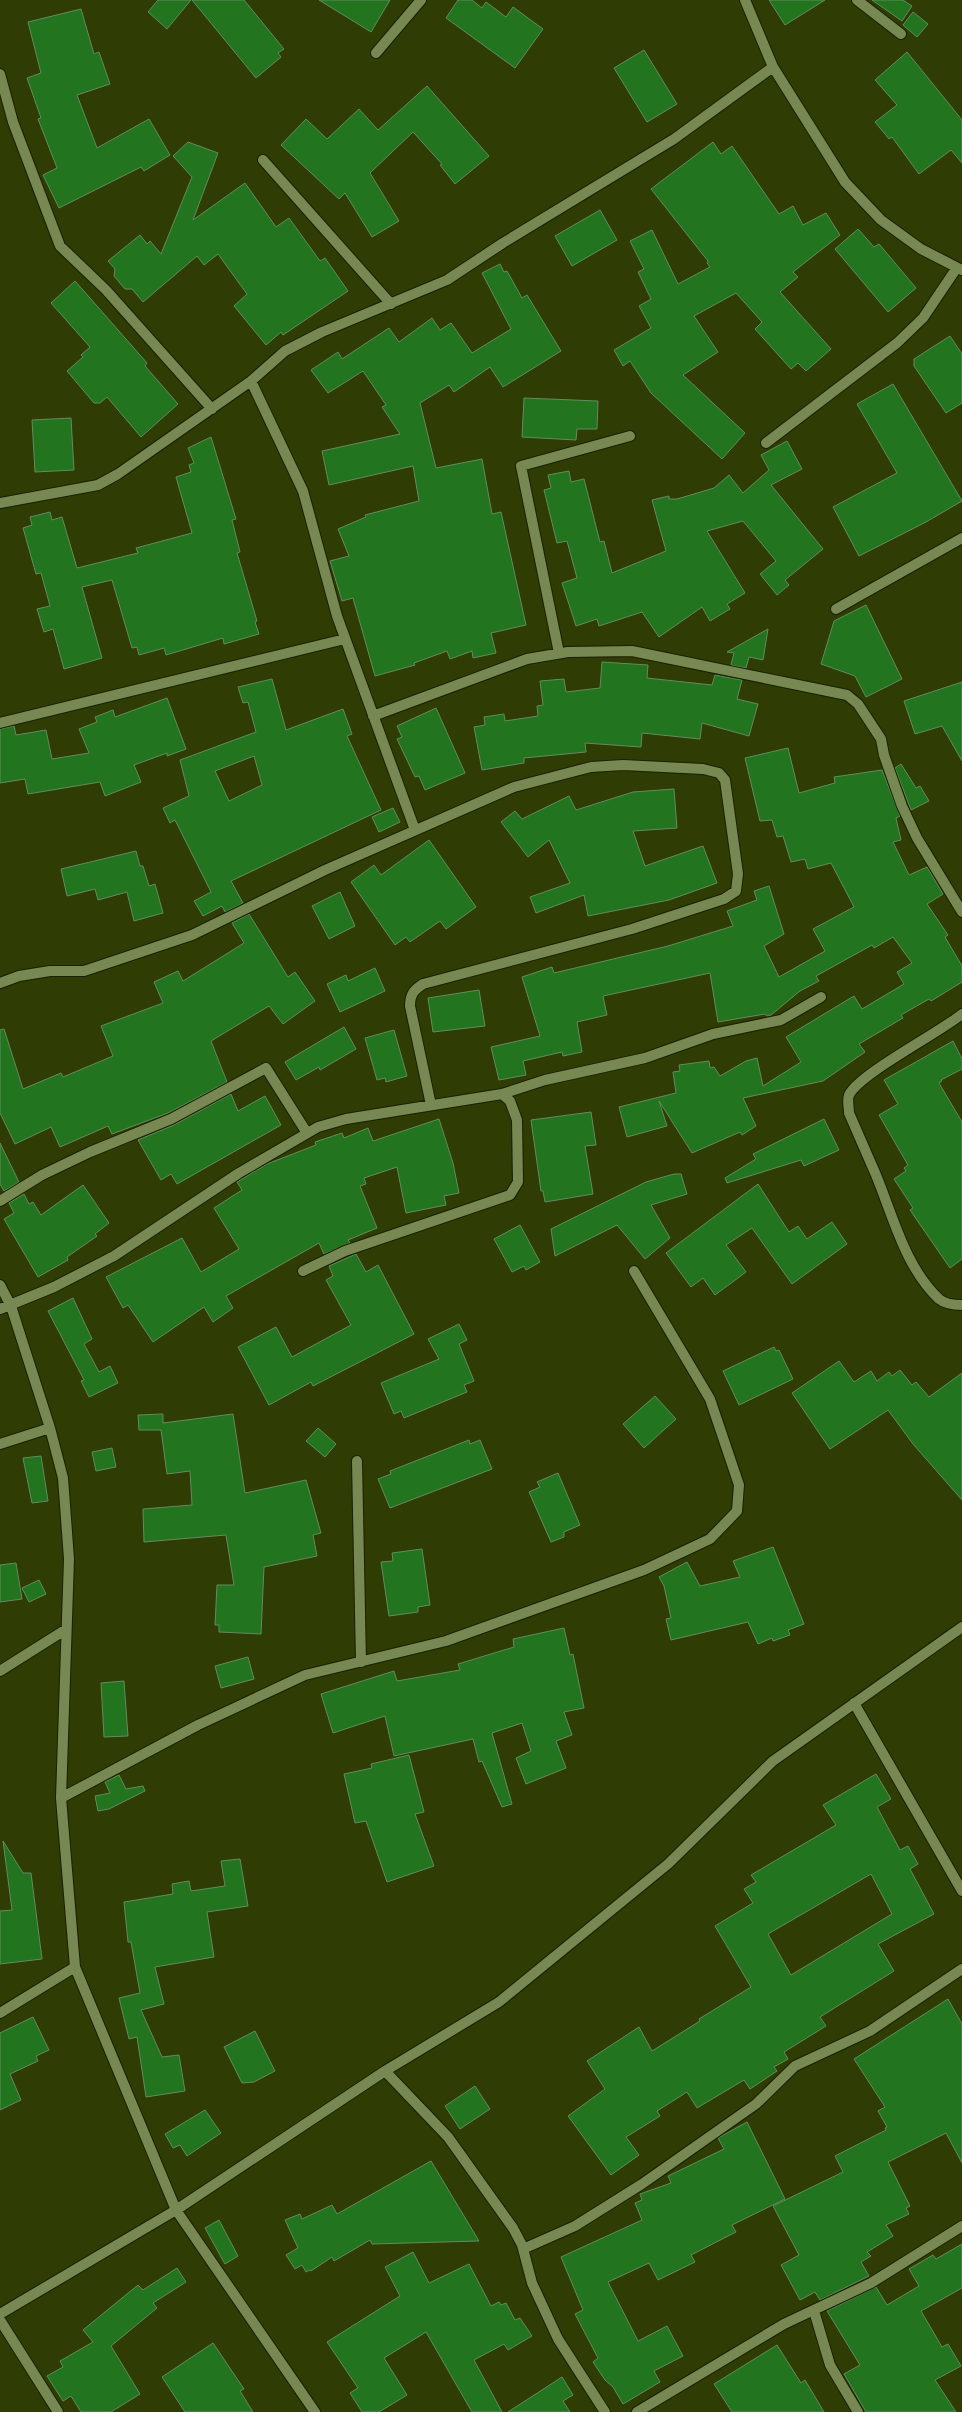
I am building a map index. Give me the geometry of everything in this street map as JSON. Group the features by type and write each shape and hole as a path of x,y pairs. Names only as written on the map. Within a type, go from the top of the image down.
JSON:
{"street":[{"path":"376,53 421,0"},
{"path":"745,0 773,67 845,182 881,220 921,249 959,270 918,323 897,343 766,443"},
{"path":"857,0 901,34"},
{"path":"0,502 98,485 118,474 252,381 285,351 322,332 447,280 503,243 674,139 773,67"},
{"path":"0,74 13,122 60,246 106,290 212,409"},
{"path":"263,160 392,304"},
{"path":"252,381 303,491 337,616 414,830"},
{"path":"559,653 521,466 630,436"},
{"path":"836,609 961,542"},
{"path":"0,723 345,640"},
{"path":"373,716 527,659 559,653 632,651 847,695 858,704 882,738 884,755 902,806 917,838 962,912"},
{"path":"0,983 19,976 50,971 84,971 192,935 414,830 514,787 591,767 623,765 703,769 719,773 725,780 738,874 736,891 724,899 632,929 423,984 414,990 410,998 410,1006 431,1105"},
{"path":"0,1310 114,1256 239,1172 318,1127 346,1119 502,1094 545,1080 645,1058 713,1034 781,1020 821,997"},
{"path":"962,1014 945,1028 900,1054 860,1083 849,1095 848,1104 849,1113 876,1176 899,1237 919,1272 940,1300 953,1305 962,1305"},
{"path":"0,1201 42,1175 90,1152 171,1119 266,1068 307,1133"},
{"path":"303,1271 345,1250 510,1195 518,1182 517,1120 510,1101 502,1094"},
{"path":"61,1798 198,1726 305,1675 446,1641 644,1570 710,1539 737,1511 739,1485 710,1399 634,1271"},
{"path":"0,1285 11,1306 50,1428 63,1478 69,1559 65,1630 61,1798 75,1967 176,2210 315,2412"},
{"path":"0,1444 50,1428"},
{"path":"357,1461 361,1662"},
{"path":"0,2314 176,2210 385,2071 499,2002 668,1864 772,1761 962,1627"},
{"path":"0,1671 65,1630"},
{"path":"854,1703 962,1891"},
{"path":"0,2013 75,1967"},
{"path":"523,2249 574,2226 642,2184 756,2104 796,2066 870,2031 962,1969"},
{"path":"385,2071 448,2137 513,2228 523,2249 532,2283 558,2339 605,2412"},
{"path":"637,2412 784,2324 871,2283 962,2226"},
{"path":"814,2311 830,2365 858,2412"},
{"path":"0,2320 58,2412"}],"building":[{"path":"158,0 191,0 167,29 148,12"},
{"path":"192,0 244,0 284,49 278,53 281,57 256,78"},
{"path":"319,0 390,0 371,32"},
{"path":"458,0 472,0 482,8 486,2 506,17 513,7 543,29 515,68 446,18"},
{"path":"769,0 825,0 785,25"},
{"path":"872,0 903,0 912,6 902,21"},
{"path":"81,9 94,54 99,52 110,84 77,95 97,148 149,119 170,155 144,171 141,167 59,208 43,175 57,168 38,119 41,118 27,78 41,73 28,22"},
{"path":"913,12 928,24 917,37 903,25"},
{"path":"644,50 677,104 647,122 614,68"},
{"path":"907,52 962,120 962,163 951,150 919,174 892,137 889,139 875,122 897,105 875,80"},
{"path":"427,86 489,156 455,184 440,165 442,164 413,132 370,173 399,221 372,237 345,193 339,199 281,145 306,119 327,139 359,109 378,130"},
{"path":"188,142 218,153 193,220 245,183 276,227 289,218 320,261 325,258 348,291 283,335 281,332 266,345 234,306 247,294 218,254 204,265 197,256 143,302 132,289 125,289 114,276 115,269 108,261 140,235 147,244 150,241 161,254 192,177 173,156"},
{"path":"713,142 721,154 732,146 779,214 793,206 803,225 826,213 840,235 793,272 798,277 780,292 831,349 806,371 798,363 791,369 755,329 762,322 736,293 694,316 718,352 683,375 745,433 722,459 651,393 630,361 623,366 614,350 651,328 639,306 651,299 638,272 644,269 630,241 652,230 678,284 710,267 707,263 708,261 651,189"},
{"path":"600,210 617,240 572,266 555,236"},
{"path":"858,229 874,247 879,244 916,288 888,312 835,249"},
{"path":"500,264 504,272 507,271 522,298 527,295 561,351 503,387 490,367 454,392 449,385 420,403 436,468 482,459 492,514 501,512 526,625 491,633 496,653 473,658 472,651 450,659 447,651 414,663 415,665 375,676 353,598 342,601 330,561 349,556 338,529 366,517 365,515 419,501 413,466 329,485 322,451 400,434 382,407 386,405 363,371 328,393 311,370 338,352 342,359 389,328 399,342 432,318 440,330 451,323 472,353 511,329 482,273"},
{"path":"75,281 147,363 145,366 178,404 141,437 107,397 100,403 94,403 67,371 83,357 81,355 90,347 51,303"},
{"path":"950,336 962,354 962,403 946,413 914,366 914,359"},
{"path":"893,384 962,501 926,522 859,556 833,507 897,473 857,404"},
{"path":"524,398 598,401 597,429 577,429 576,440 522,437"},
{"path":"71,418 74,470 35,472 32,420"},
{"path":"211,437 236,519 232,520 240,552 237,553 257,621 255,622 259,634 224,644 223,638 166,655 164,648 139,655 137,647 132,648 112,580 82,587 102,658 64,669 53,629 44,632 37,609 50,606 41,573 36,574 23,528 32,525 30,517 50,512 52,520 62,517 77,568 138,553 136,548 192,533 176,477 191,472 189,465 194,463 188,448"},
{"path":"787,441 802,469 771,485 823,549 785,580 789,585 777,595 760,574 776,561 743,521 707,531 745,593 727,604 730,609 710,621 702,607 659,637 642,612 599,626 597,619 576,626 562,583 577,578 567,541 557,543 544,490 551,488 548,475 569,471 571,482 584,479 600,542 604,541 612,573 666,551 652,500 669,496 669,499 677,499 714,488 729,475 743,493 769,470 761,455"},
{"path":"866,605 902,679 866,697 855,676 821,664 834,621"},
{"path":"768,629 763,660 749,657 746,668 731,665 734,653 727,652"},
{"path":"602,662 648,665 647,678 712,685 715,675 742,680 737,699 758,704 749,736 702,723 700,739 642,733 641,747 585,743 586,752 524,758 524,763 482,770 474,727 485,725 484,717 504,714 505,721 538,716 537,706 543,705 540,681 564,679 566,692 600,688"},
{"path":"272,679 286,730 343,709 352,734 347,736 381,810 231,881 243,903 225,912 222,906 203,916 194,901 211,892 175,820 170,823 163,808 189,796 180,760 256,732 248,702 243,703 238,687","holes":["254,756 262,785 229,801 215,771"]},
{"path":"962,682 962,761 942,726 915,734 904,701"},
{"path":"167,698 186,749 167,756 167,753 134,765 141,782 105,796 100,782 28,794 25,779 0,783 0,729 14,726 16,735 46,730 52,759 89,753 79,729 97,722 95,717 113,710 115,717"},
{"path":"436,708 465,773 425,790 419,776 415,777 397,739 402,737 397,726"},
{"path":"788,748 799,793 835,783 834,777 882,770 900,816 896,818 901,840 893,842 909,875 927,867 943,894 927,904 948,935 945,937 962,966 962,982 931,1001 929,999 901,1015 903,1018 859,1044 865,1052 823,1081 743,1098 756,1126 742,1135 740,1132 692,1153 659,1101 667,1126 627,1137 619,1107 676,1093 673,1072 680,1071 679,1065 709,1061 710,1068 714,1067 720,1076 746,1061 757,1058 763,1086 801,1062 786,1037 854,996 862,1009 904,984 897,972 912,963 893,937 874,948 872,945 816,976 819,981 800,991 771,1015 767,1016 765,1014 718,1022 710,973 603,996 607,1015 577,1022 582,1052 563,1056 562,1052 523,1061 526,1075 499,1080 491,1047 540,1036 522,977 552,967 554,973 668,946 733,926 727,911 757,900 754,891 769,886 784,934 764,946 779,977 825,951 813,929 854,907 831,863 808,869 805,859 791,862 783,836 777,837 772,820 760,821 745,758"},
{"path":"901,764 916,788 920,786 929,801 911,810 895,768"},
{"path":"674,789 677,828 633,831 645,866 703,846 717,883 669,900 588,916 584,895 536,913 530,897 570,883 549,840 528,857 501,822 515,811 522,819 569,796 576,810 633,792"},
{"path":"393,808 400,822 379,832 372,817"},
{"path":"429,840 476,907 446,929 440,921 410,942 406,937 395,945 351,882 374,865 381,875"},
{"path":"136,851 140,866 143,866 149,886 155,884 163,913 134,921 127,892 98,900 95,889 67,896 61,869"},
{"path":"340,892 355,926 329,939 312,906"},
{"path":"249,914 288,977 295,972 315,1001 283,1024 269,1006 211,1041 227,1082 168,1113 112,1134 108,1126 60,1147 51,1127 15,1144 0,1113 0,1030 4,1029 23,1089 61,1073 63,1077 113,1056 101,1026 163,1003 154,982 178,971 183,981 244,943 232,923"},
{"path":"375,968 385,991 340,1012 327,984 346,975 348,981"},
{"path":"479,990 485,1026 433,1032 428,998"},
{"path":"344,1027 356,1049 320,1070 319,1067 296,1080 285,1062"},
{"path":"394,1030 407,1076 386,1082 385,1078 377,1080 365,1038"},
{"path":"953,1041 962,1059 962,1069 941,1080 942,1081 939,1083 962,1122 962,1259 950,1268 910,1210 913,1208 894,1179 906,1171 904,1168 908,1165 879,1115 898,1104 884,1080"},
{"path":"231,1094 238,1111 265,1096 281,1125 177,1184 171,1174 161,1180 138,1140 174,1125"},
{"path":"591,1112 596,1145 585,1146 593,1194 545,1202 543,1191 541,1191 531,1120"},
{"path":"439,1119 453,1163 459,1193 444,1196 446,1205 406,1213 397,1167 364,1178 366,1184 360,1186 377,1228 348,1240 350,1243 324,1254 319,1243 226,1296 233,1308 213,1322 204,1307 153,1342 128,1305 123,1308 106,1277 182,1238 201,1272 239,1249 214,1208 242,1190 237,1182 267,1164 316,1145 315,1142 342,1133 344,1138 368,1128 373,1141"},
{"path":"824,1119 839,1150 804,1166 801,1160 727,1183 725,1178 756,1159 753,1154"},
{"path":"0,1143 19,1182 4,1191 0,1184"},
{"path":"674,1174 681,1174 687,1194 651,1205 670,1238 645,1259 617,1225 555,1256 551,1229 646,1182"},
{"path":"758,1184 789,1232 798,1226 807,1239 832,1222 847,1244 792,1284 752,1228 726,1245 746,1272 715,1295 703,1278 691,1287 666,1253"},
{"path":"83,1185 109,1223 95,1234 97,1236 67,1257 68,1260 38,1277 4,1219 14,1213 9,1203 24,1194 29,1204 33,1202 41,1215"},
{"path":"520,1225 540,1262 526,1270 524,1266 512,1272 494,1239"},
{"path":"356,1254 366,1272 378,1265 414,1334 313,1386 311,1382 269,1405 238,1347 276,1327 292,1357 351,1325 326,1280 333,1276 329,1266"},
{"path":"73,1298 92,1339 84,1344 99,1372 110,1366 118,1383 89,1397 81,1381 84,1380 48,1311"},
{"path":"459,1324 467,1340 459,1344 474,1381 464,1385 467,1392 404,1418 401,1411 394,1414 381,1383 439,1359 428,1339"},
{"path":"774,1347 776,1351 779,1350 793,1379 739,1405 723,1371"},
{"path":"839,1361 854,1382 871,1371 877,1381 889,1372 892,1376 900,1370 912,1385 916,1382 929,1397 962,1373 962,1500 913,1444 888,1410 830,1449 792,1393"},
{"path":"655,1396 676,1419 644,1448 623,1424"},
{"path":"163,1414 163,1423 233,1414 245,1493 306,1480 321,1533 313,1535 317,1556 264,1567 261,1634 219,1632 219,1625 215,1625 217,1585 234,1585 226,1535 144,1542 143,1509 192,1505 190,1471 167,1474 161,1430 139,1430 138,1415"},
{"path":"318,1428 336,1444 325,1457 306,1441"},
{"path":"469,1440 470,1444 480,1440 492,1469 390,1508 378,1479 391,1474 390,1471"},
{"path":"112,1448 116,1467 96,1471 92,1452"},
{"path":"41,1456 48,1501 32,1503 23,1458"},
{"path":"558,1473 580,1525 564,1532 564,1537 551,1542 529,1492 540,1487 537,1482"},
{"path":"773,1547 804,1624 788,1630 790,1635 773,1641 772,1638 758,1644 748,1622 671,1640 666,1619 671,1618 664,1586 659,1577 687,1562 700,1586 740,1577 733,1561"},
{"path":"422,1549 430,1605 418,1607 418,1612 389,1616 381,1562 393,1561 392,1553"},
{"path":"16,1563 22,1599 0,1602 0,1565"},
{"path":"39,1580 46,1594 29,1602 22,1588"},
{"path":"564,1628 570,1655 573,1654 584,1708 564,1712 572,1735 556,1741 566,1768 526,1784 516,1758 531,1751 522,1723 492,1733 512,1804 502,1807 482,1761 479,1762 473,1739 394,1756 385,1716 333,1733 321,1694 394,1671 397,1681 460,1670 458,1664 514,1647 513,1639"},
{"path":"248,1657 254,1679 221,1688 215,1666"},
{"path":"124,1681 128,1736 104,1737 101,1683"},
{"path":"409,1755 424,1812 415,1814 434,1866 387,1882 366,1821 355,1823 344,1774 372,1768 371,1764"},
{"path":"876,1774 891,1799 877,1807 900,1850 908,1846 918,1864 910,1869 934,1914 878,1944 894,1971 820,2017 826,2026 784,2052 788,2059 774,2067 777,2071 750,2089 744,2080 697,2108 687,2092 657,2111 660,2116 626,2137 639,2155 611,2175 568,2116 605,2089 587,2061 639,2027 652,2051 700,2021 699,2019 751,1987 715,1926 753,1903 744,1889 756,1882 751,1875 836,1825 823,1805","holes":["871,1874 892,1914 791,1975 768,1934"]},
{"path":"119,1775 126,1789 143,1786 145,1791 109,1809 98,1811 95,1796 110,1793 105,1782"},
{"path":"3,1841 23,1873 31,1873 42,1959 0,1964 0,1911 12,1910"},
{"path":"240,1859 248,1906 207,1912 214,1957 155,1967 164,2004 141,2010 162,2057 179,2055 185,2091 146,2097 137,2037 129,2039 119,1998 140,1993 131,1942 128,1942 124,1902 173,1894 172,1884 189,1881 191,1891 225,1886 221,1861"},
{"path":"948,1999 962,2024 962,2163 946,2133 888,2162 910,2206 906,2208 909,2214 886,2225 893,2236 867,2252 871,2256 861,2262 869,2276 820,2300 815,2292 800,2300 781,2265 799,2255 773,2206 843,2172 835,2156 886,2130 885,2128 887,2127 878,2111 885,2107 854,2059"},
{"path":"33,2017 49,2050 36,2056 38,2061 10,2074 21,2100 0,2110 0,2033"},
{"path":"255,2031 275,2071 254,2082 242,2083 224,2047"},
{"path":"475,2086 490,2109 460,2129 445,2106"},
{"path":"205,2110 221,2133 187,2156 180,2145 173,2148 165,2134"},
{"path":"747,2122 785,2199 732,2225 736,2232 691,2255 695,2262 658,2280 649,2263 608,2282 638,2341 667,2326 683,2356 654,2371 660,2382 623,2404 613,2387 605,2380 593,2362 598,2358 575,2314 583,2310 561,2257 642,2220 635,2203 642,2200 640,2194 671,2183 668,2176 724,2149 718,2138"},
{"path":"431,2161 479,2241 372,2244 370,2240 334,2261 332,2257 311,2271 306,2272 302,2265 295,2269 286,2255 298,2248 285,2220 300,2214 302,2219 332,2205 337,2214"},
{"path":"219,2220 238,2256 225,2264 205,2228"},
{"path":"962,2244 962,2288 921,2311 942,2347 948,2344 961,2366 935,2380 956,2412 866,2412 844,2374 860,2365 827,2311 876,2287 887,2305 919,2286 909,2269 933,2255 936,2259"},
{"path":"413,2252 429,2283 469,2264 491,2306 499,2302 501,2305 506,2303 515,2320 520,2318 532,2336 508,2350 504,2344 474,2360 502,2412 472,2412 426,2332 384,2358 407,2395 379,2412 362,2412 350,2393 358,2388 327,2342 400,2296 385,2267"},
{"path":"177,2268 186,2282 153,2303 157,2308 111,2346 140,2394 111,2412 81,2412 71,2396 63,2401 47,2376 63,2367 60,2361 93,2342 83,2330 138,2285 143,2290"},
{"path":"213,2343 244,2389 240,2391 253,2412 185,2412 162,2377"},
{"path":"777,2345 801,2383 805,2380 824,2412 732,2412 714,2384"},
{"path":"562,2377 573,2395 563,2401 570,2412 508,2412"}]}
